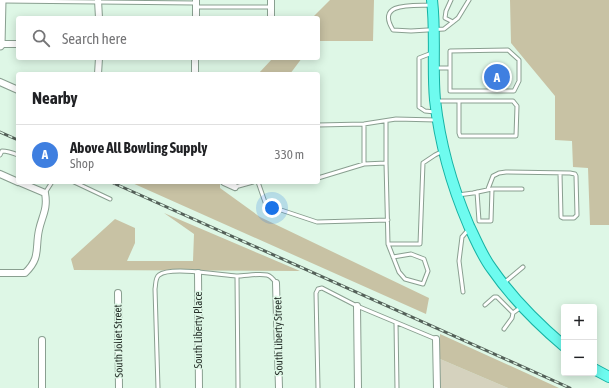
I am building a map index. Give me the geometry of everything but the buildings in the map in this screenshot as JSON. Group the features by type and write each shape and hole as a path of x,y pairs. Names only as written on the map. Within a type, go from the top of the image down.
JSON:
{"main road":[{"path":"0,44 1,1"},
{"path":"433,2 435,101 443,151 456,195 470,228 491,268 522,306 561,343"},
{"path":"597,371 609,377"}],"street":[{"path":"98,1 99,16"},
{"path":"196,3 196,16"},
{"path":"271,3 271,16"},
{"path":"0,44 16,44"},
{"path":"98,60 98,72"},
{"path":"195,72 196,60"},
{"path":"0,82 16,89"},
{"path":"0,174 16,181"},
{"path":"0,273 26,273 33,266 36,256 39,230 46,209 45,193 24,184"},
{"path":"228,184 235,187"},
{"name":"South Liberty Place","path":"198,273 198,388"},
{"name":"South Liberty Street","path":"276,283 279,388"},
{"name":"South Joliet Street","path":"118,293 119,388"},
{"path":"357,306 358,388"},
{"path":"436,339 437,388"},
{"path":"42,340 42,388"}],"lane":[{"path":"451,0 450,6 446,11 445,18 453,22"},
{"path":"433,2 394,8 390,13 389,21 393,30 411,31 444,29 453,22 463,5 468,0"},
{"path":"1,1 271,3"},
{"path":"508,50 519,60 519,81 514,91 450,91 450,68 450,51 508,50"},
{"path":"434,53 419,58 419,107 437,116"},
{"path":"434,68 450,68"},
{"path":"435,101 459,101 513,101 517,106 516,136 460,136 459,101"},
{"path":"320,125 364,124 396,119 437,116"},
{"path":"386,121 388,244 393,257 399,272 405,279 423,284 428,271 424,259 411,254 393,257"},
{"path":"364,124 364,164"},
{"path":"0,155 2,151 16,154"},
{"path":"388,244 420,244 423,163 443,151"},
{"path":"320,177 364,164 386,163"},
{"path":"477,192 479,221 491,221 490,189 493,176 506,172 570,173 575,174 577,215 574,218 561,217 560,173"},
{"path":"45,193 51,184"},
{"path":"78,184 110,199"},
{"path":"235,187 246,184"},
{"path":"259,184 266,205 317,222 388,220"},
{"path":"456,195 490,189 522,189"},
{"path":"462,292 459,260 462,237 470,228"},
{"path":"503,283 523,267"},
{"path":"158,388 155,289 156,279 160,274 168,271 179,271 236,276 268,275 276,283"},
{"path":"236,276 238,388"},
{"path":"318,388 316,292 318,289 322,288 357,306 436,339"},
{"path":"485,305 494,297 497,297 513,313"},
{"path":"504,329 512,318 513,313 522,306"},
{"path":"396,323 397,388"}],"shaded area":[{"path":"330,0 374,0 373,41 320,41 320,16 314,16"},
{"path":"510,0 609,0 609,225 590,225 588,168 573,167 572,141 555,140 555,96 511,43"},
{"path":"271,60 300,60 292,72 260,72"},
{"path":"134,184 220,184 220,188 260,217 429,298 426,314"},
{"path":"164,213 300,271 74,270 71,259 115,219 135,228 135,243 127,261 193,261 194,234"},
{"path":"440,334 559,388 508,388 440,359"},
{"path":"440,359 508,388 440,388"}],"railway":[{"path":"0,132 16,139"},
{"path":"115,184 570,388"}],"place":[{"name":"Above All Bowling Supply","path":"497,77"}]}
